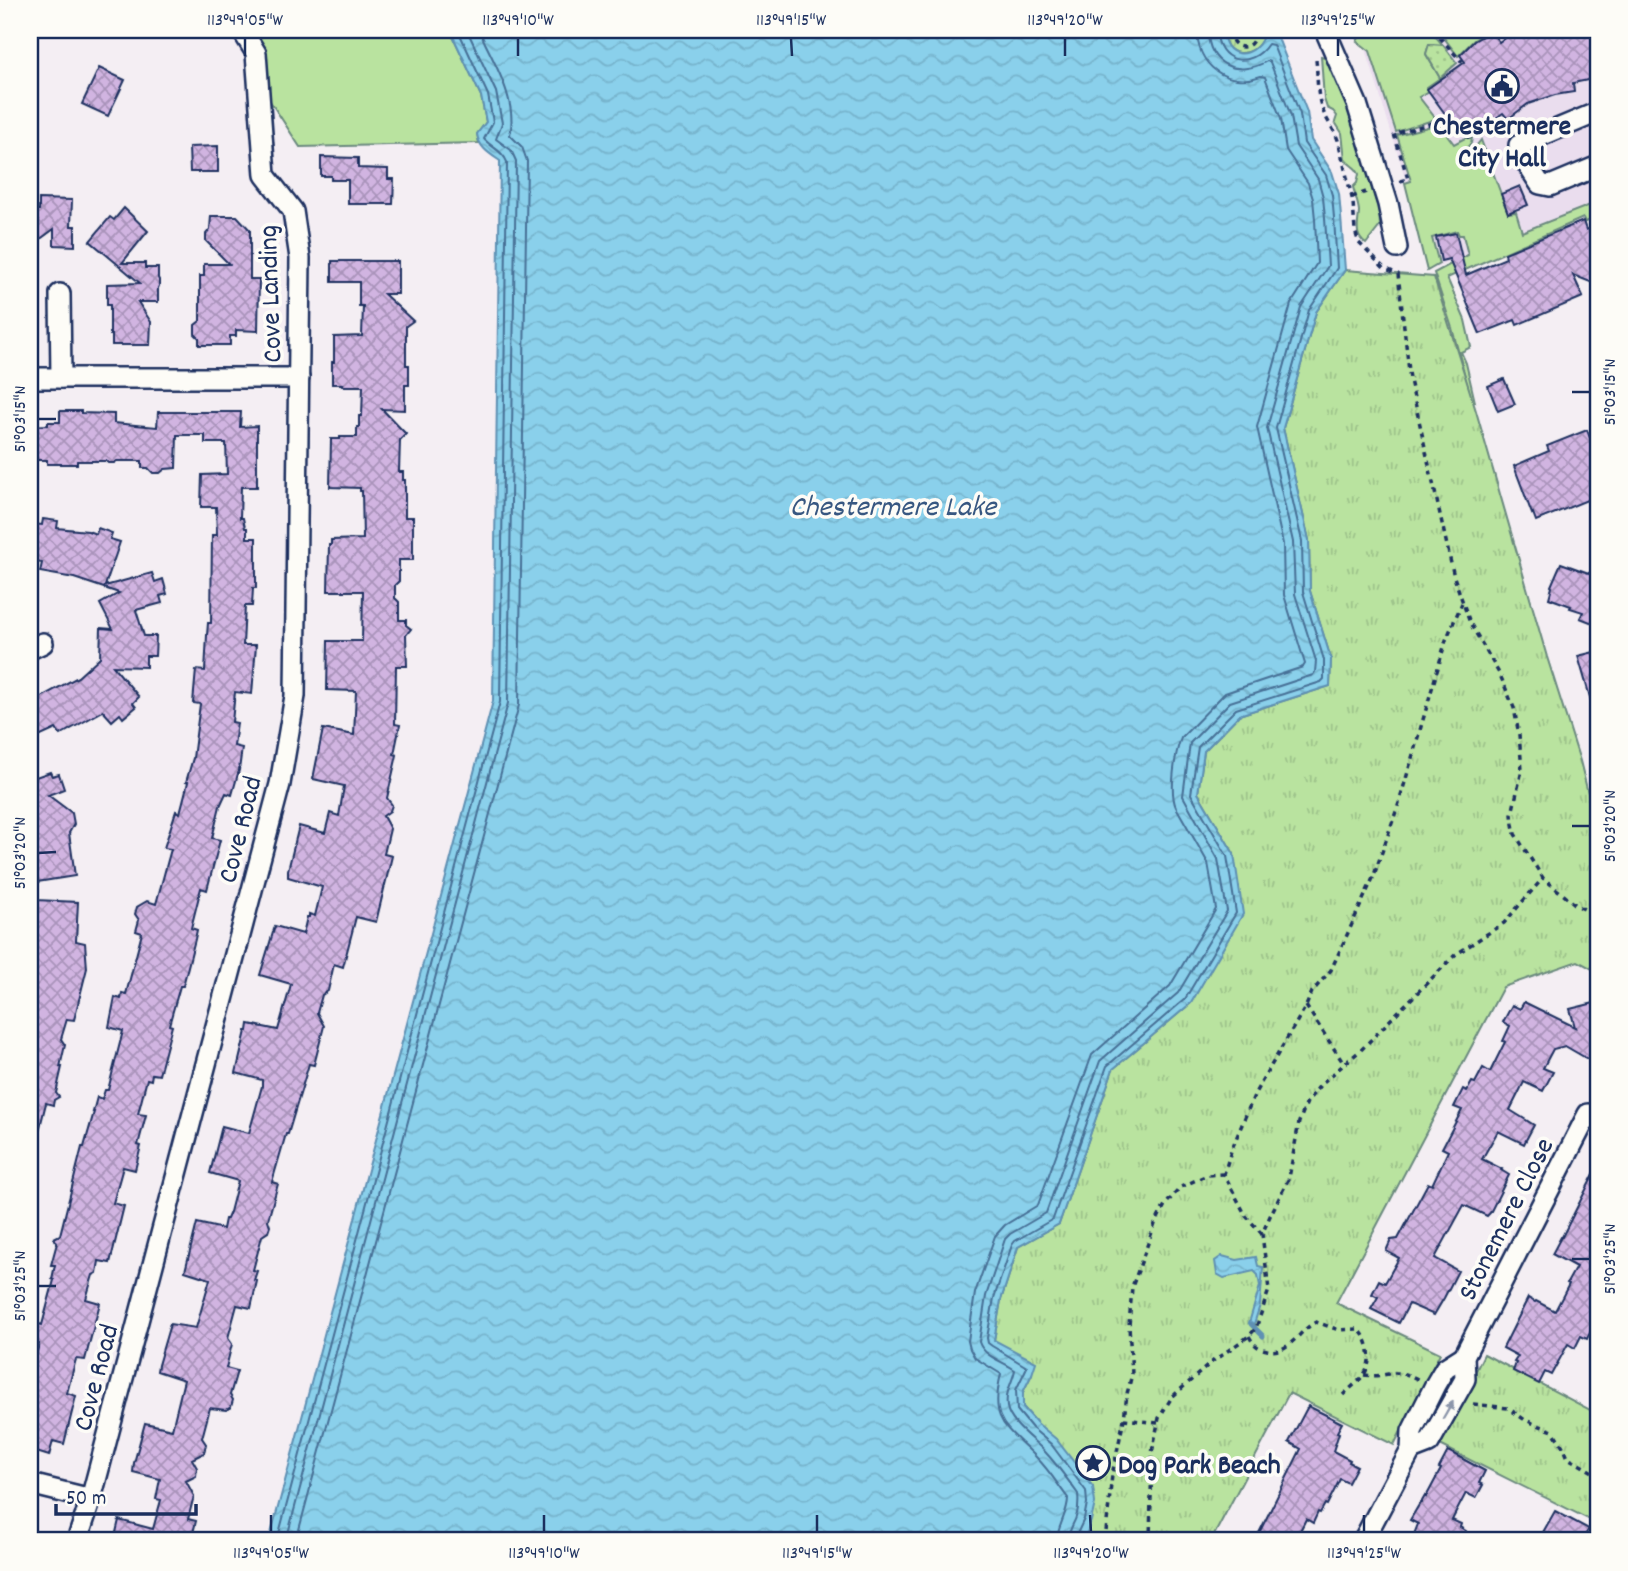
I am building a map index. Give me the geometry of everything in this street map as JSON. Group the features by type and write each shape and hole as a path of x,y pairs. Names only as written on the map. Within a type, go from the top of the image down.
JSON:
{"street":[{"name":"Cove Landing","path":"239,30 256,53 265,175 293,211 300,258 299,378"},
{"path":"1325,30 1357,104 1383,186 1397,248"},
{"path":"1598,112 1519,145 1522,156 1540,184 1550,186 1598,166"},
{"path":"60,294 61,378"},
{"path":"30,378 299,378"},
{"name":"Cove Road","path":"77,1541 91,1499 280,784 296,685 299,378"},
{"name":"Stonemere Close","path":"1363,1541 1411,1450 1412,1431 1435,1385 1445,1368 1464,1356 1588,1114 1598,1119"},
{"path":"30,1484 91,1499"}],"path":[{"path":"1231,30 1233,42 1240,47 1249,46 1254,40 1254,30"},
{"path":"1433,30 1461,62"},
{"path":"1316,55 1322,108 1338,140 1352,197 1355,231 1359,243 1384,268 1398,274 1410,380 1454,577 1470,623 1500,675 1514,708 1522,769 1513,805 1516,834 1543,878 1576,905 1598,916"},
{"path":"1352,197 1408,179 1394,134 1436,121 1446,115"},
{"path":"1262,1234 1246,1216 1224,1174 1231,1151 1255,1093 1312,992 1331,970 1373,878 1399,803 1446,640 1462,603"},
{"path":"1150,1541 1152,1453 1158,1423 1172,1397 1256,1328 1269,1290 1262,1234 1289,1178 1299,1122 1307,1102 1321,1084 1362,1049 1455,956 1504,923 1543,878"},
{"path":"1306,1006 1344,1064"},
{"path":"1105,1541 1112,1475 1132,1374 1129,1326 1132,1287 1155,1224 1165,1205 1181,1187 1207,1175 1224,1174"},
{"path":"1249,1336 1257,1347 1271,1351 1288,1346 1315,1322 1339,1331 1358,1329 1368,1341 1368,1364 1364,1375 1342,1396"},
{"path":"1364,1375 1376,1377 1395,1371 1408,1374 1424,1383"},
{"path":"1461,1403 1508,1408 1525,1420 1553,1431 1568,1458 1598,1475"},
{"path":"1124,1419 1158,1423"}],"shaded area":[{"path":"1360,30 1598,30 1598,201 1433,269"}],"green space":[{"path":"251,30 450,30 481,96 486,122 477,134 479,143 300,147 270,101 262,45"},
{"path":"1224,30 1288,30 1264,36 1253,50 1239,53 1227,46"},
{"path":"1386,30 1430,30 1443,45 1429,44 1426,54 1440,78 1427,87 1429,91 1419,97 1436,119 1396,132 1370,51 1357,41 1361,35"},
{"path":"1438,30 1485,30 1486,32 1458,56"},
{"path":"1429,44 1443,45 1457,63 1440,78 1426,54"},
{"path":"1321,56 1329,58 1336,72 1379,211 1380,226 1366,244 1358,233 1359,211 1353,187 1359,174 1345,159 1342,133 1335,122 1337,116 1327,108 1324,99"},
{"path":"1439,124 1454,144 1465,138 1472,138 1465,150 1473,150 1481,140 1508,213 1516,212 1522,232 1598,202 1595,219 1585,222 1583,218 1447,278 1465,320 1471,347 1461,352 1475,402 1472,402 1434,273 1468,255 1463,235 1459,235 1457,231 1432,238 1439,264 1427,271 1405,183 1411,181 1397,135"},
{"path":"1345,270 1434,277 1580,761 1598,833 1598,972 1578,961 1503,987 1336,1303 1440,1353 1394,1445 1289,1393 1211,1541 1081,1541 1086,1535 1093,1487 1023,1407 1023,1392 1032,1374 994,1340 1001,1300 1018,1247 1059,1224 1113,1069 1191,1003 1234,854 1198,793 1204,751 1239,715 1330,686 1331,659 1310,591 1309,540 1283,428 1316,312"},
{"path":"1484,1354 1598,1414 1598,1524 1440,1445"}],"water":[{"name":"Chestermere Lake","path":"450,30 1224,30 1224,39 1228,46 1239,53 1253,50 1263,36 1276,33 1307,112 1311,140 1332,172 1339,194 1341,217 1345,270 1316,312 1283,428 1309,540 1310,591 1331,659 1330,686 1239,715 1204,751 1198,793 1234,854 1243,914 1191,1003 1113,1069 1059,1224 1018,1247 1001,1300 994,1340 1036,1362 1023,1392 1023,1407 1056,1439 1093,1487 1095,1503 1091,1521 1081,1541 269,1541 493,701 500,161 486,150 478,139 477,134 486,122 481,96"},
{"path":"1222,1256 1237,1260 1256,1257 1258,1266 1263,1267 1260,1305 1254,1324 1249,1323 1260,1286 1258,1275 1254,1271 1224,1278 1217,1274 1215,1261"}],"building":[{"name":"Chestermere City Hall","path":"1535,30 1598,30 1598,78 1573,83 1574,92 1528,104 1508,119 1503,113 1468,138 1457,124 1454,126 1427,89 1465,62 1460,55 1474,41 1491,31 1499,42 1510,34"},
{"path":"99,68 125,80 108,116 82,104"},
{"path":"218,146 218,172 190,172 189,147"},
{"path":"321,157 358,158 358,168 388,169 388,179 394,179 393,204 348,204 348,180 331,180 331,176 321,176"},
{"path":"1520,186 1528,205 1508,213 1501,194"},
{"path":"39,199 72,200 71,226 75,226 75,246 54,245 54,229 35,243"},
{"path":"124,208 148,231 122,263 145,263 145,268 158,268 158,302 138,302 151,322 150,345 112,345 107,284 140,283 90,241 110,217 114,220"},
{"path":"211,216 237,216 250,230 250,279 259,279 258,331 236,330 236,336 230,336 230,345 199,345 199,338 195,334 195,325 200,321 200,276 204,276 204,264 229,264 206,241"},
{"path":"1583,221 1586,230 1598,225 1598,285 1573,275 1583,297 1517,325 1515,320 1480,334 1449,259 1441,261 1436,237 1456,233 1466,275 1506,258 1505,253"},
{"path":"332,261 398,261 398,294 384,294 413,321 406,326 409,385 405,385 405,410 382,409 406,434 400,440 399,472 403,472 405,480 405,517 413,517 413,560 399,560 399,581 395,585 399,620 406,620 406,625 411,629 406,635 407,666 396,666 395,724 400,725 394,754 397,755 387,798 392,805 390,811 383,816 390,829 384,854 392,856 376,922 356,917 343,967 334,964 328,991 322,995 317,1013 324,1026 314,1065 309,1064 272,1182 278,1184 268,1220 270,1226 268,1232 262,1236 253,1270 257,1271 254,1280 257,1281 251,1308 237,1305 228,1338 232,1344 226,1368 237,1371 230,1395 233,1400 231,1407 226,1410 210,1408 202,1438 206,1444 204,1453 192,1459 197,1468 196,1476 186,1481 194,1496 188,1519 196,1521 191,1541 114,1541 119,1520 153,1529 161,1500 156,1499 160,1479 133,1472 134,1463 145,1423 172,1429 184,1380 157,1371 158,1365 170,1324 196,1328 210,1279 185,1271 197,1223 223,1229 230,1212 238,1181 210,1173 222,1126 249,1133 262,1086 262,1080 236,1073 246,1031 249,1024 278,1030 291,984 260,975 275,926 303,934 309,914 315,916 322,887 288,877 288,870 299,826 325,833 330,813 339,816 344,786 313,779 323,729 354,735 356,691 327,690 328,641 362,641 363,591 328,591 329,545 331,540 363,539 362,491 360,488 330,487 331,439 357,437 359,416 362,416 363,386 332,384 332,362 334,337 362,336 363,306 359,306 359,282 332,282"},
{"path":"1504,379 1515,404 1498,411 1488,386"},
{"path":"60,411 114,414 114,423 157,427 158,412 241,412 240,427 257,426 257,487 241,487 240,518 243,518 247,528 247,538 256,538 256,588 253,588 252,606 245,606 243,645 256,645 252,694 235,692 232,722 237,723 234,746 242,748 239,770 232,795 226,793 220,806 212,838 220,840 207,890 201,888 191,928 197,930 195,939 183,986 180,986 169,1025 172,1026 159,1075 152,1074 151,1080 147,1079 138,1114 146,1115 135,1170 123,1167 113,1203 124,1206 110,1263 99,1261 86,1299 100,1303 85,1360 76,1359 67,1393 76,1396 64,1444 53,1441 49,1456 30,1450 30,1379 39,1344 31,1342 36,1323 42,1325 54,1280 55,1265 51,1265 57,1243 54,1238 60,1235 97,1097 102,1099 105,1090 108,1090 123,1031 109,1027 115,997 121,999 122,993 126,994 142,933 136,931 139,920 135,914 137,907 147,901 156,904 171,849 164,848 176,811 180,813 188,782 200,704 193,703 196,670 205,671 208,623 211,623 212,535 217,535 216,507 201,507 202,475 227,474 226,443 205,443 205,435 177,435 176,468 165,469 160,473 142,468 142,461 47,464 47,460 30,460 30,426 60,422"},
{"path":"1587,430 1590,438 1598,435 1598,526 1587,500 1536,521 1514,466 1549,451 1547,446"},
{"path":"43,519 58,521 57,528 96,534 98,528 112,533 110,539 120,542 105,586 152,573 155,582 163,579 167,594 160,596 162,603 136,610 144,636 156,636 155,656 146,656 146,667 113,666 139,697 133,703 136,707 123,718 120,714 112,721 103,711 60,735 56,729 30,741 30,703 78,677 100,657 101,628 113,629 100,604 119,593 74,578 40,572 42,563 30,561 30,544 33,524 42,525"},
{"path":"1561,563 1598,575 1598,625 1580,618 1583,612 1549,598"},
{"path":"1598,651 1598,710 1594,711 1578,656"},
{"path":"50,772 52,776 59,774 64,789 48,795 72,813 74,824 69,833 75,876 37,882 37,877 30,877 30,779"},
{"path":"36,900 78,902 76,941 85,943 87,968 74,1020 67,1019 61,1039 65,1045 56,1093 59,1097 54,1100 53,1105 46,1103 35,1147 30,1146 30,907 36,908"},
{"path":"1524,1002 1575,1027 1570,1009 1598,1002 1598,1065 1565,1046 1553,1049 1543,1068 1553,1072 1543,1091 1524,1082 1510,1110 1534,1125 1524,1144 1498,1131 1482,1159 1509,1175 1490,1213 1487,1216 1464,1205 1435,1258 1458,1271 1444,1298 1434,1315 1409,1304 1399,1323 1371,1309 1378,1297 1372,1294 1379,1280 1385,1283 1399,1258 1386,1251 1391,1240 1398,1239 1428,1183 1432,1185 1448,1151 1442,1148 1462,1110 1454,1107 1463,1089 1467,1091 1472,1082 1475,1083 1483,1068 1490,1072 1510,1026 1503,1022 1512,1005 1520,1009"},
{"path":"1598,1166 1598,1317 1587,1339 1581,1336 1575,1348 1568,1344 1551,1375 1545,1372 1539,1384 1513,1371 1518,1356 1503,1348 1528,1298 1555,1311 1576,1267 1552,1254"},
{"path":"1308,1406 1342,1423 1333,1451 1357,1466 1348,1483 1340,1479 1327,1505 1318,1512 1313,1523 1306,1519 1295,1541 1255,1541 1301,1449 1289,1442"},
{"path":"1448,1451 1485,1471 1479,1483 1483,1485 1476,1498 1466,1493 1452,1520 1461,1524 1460,1527 1466,1531 1460,1541 1421,1541 1413,1537 1418,1524 1410,1520 1426,1497"},
{"path":"1555,1511 1589,1529 1581,1541 1538,1541"}],"waterway":[{"path":"1251,1324 1263,1336"}],"place":[{"name":"Chestermere City Hall","path":"1502,86"},
{"name":"Dog Park Beach","path":"1093,1463"}]}
